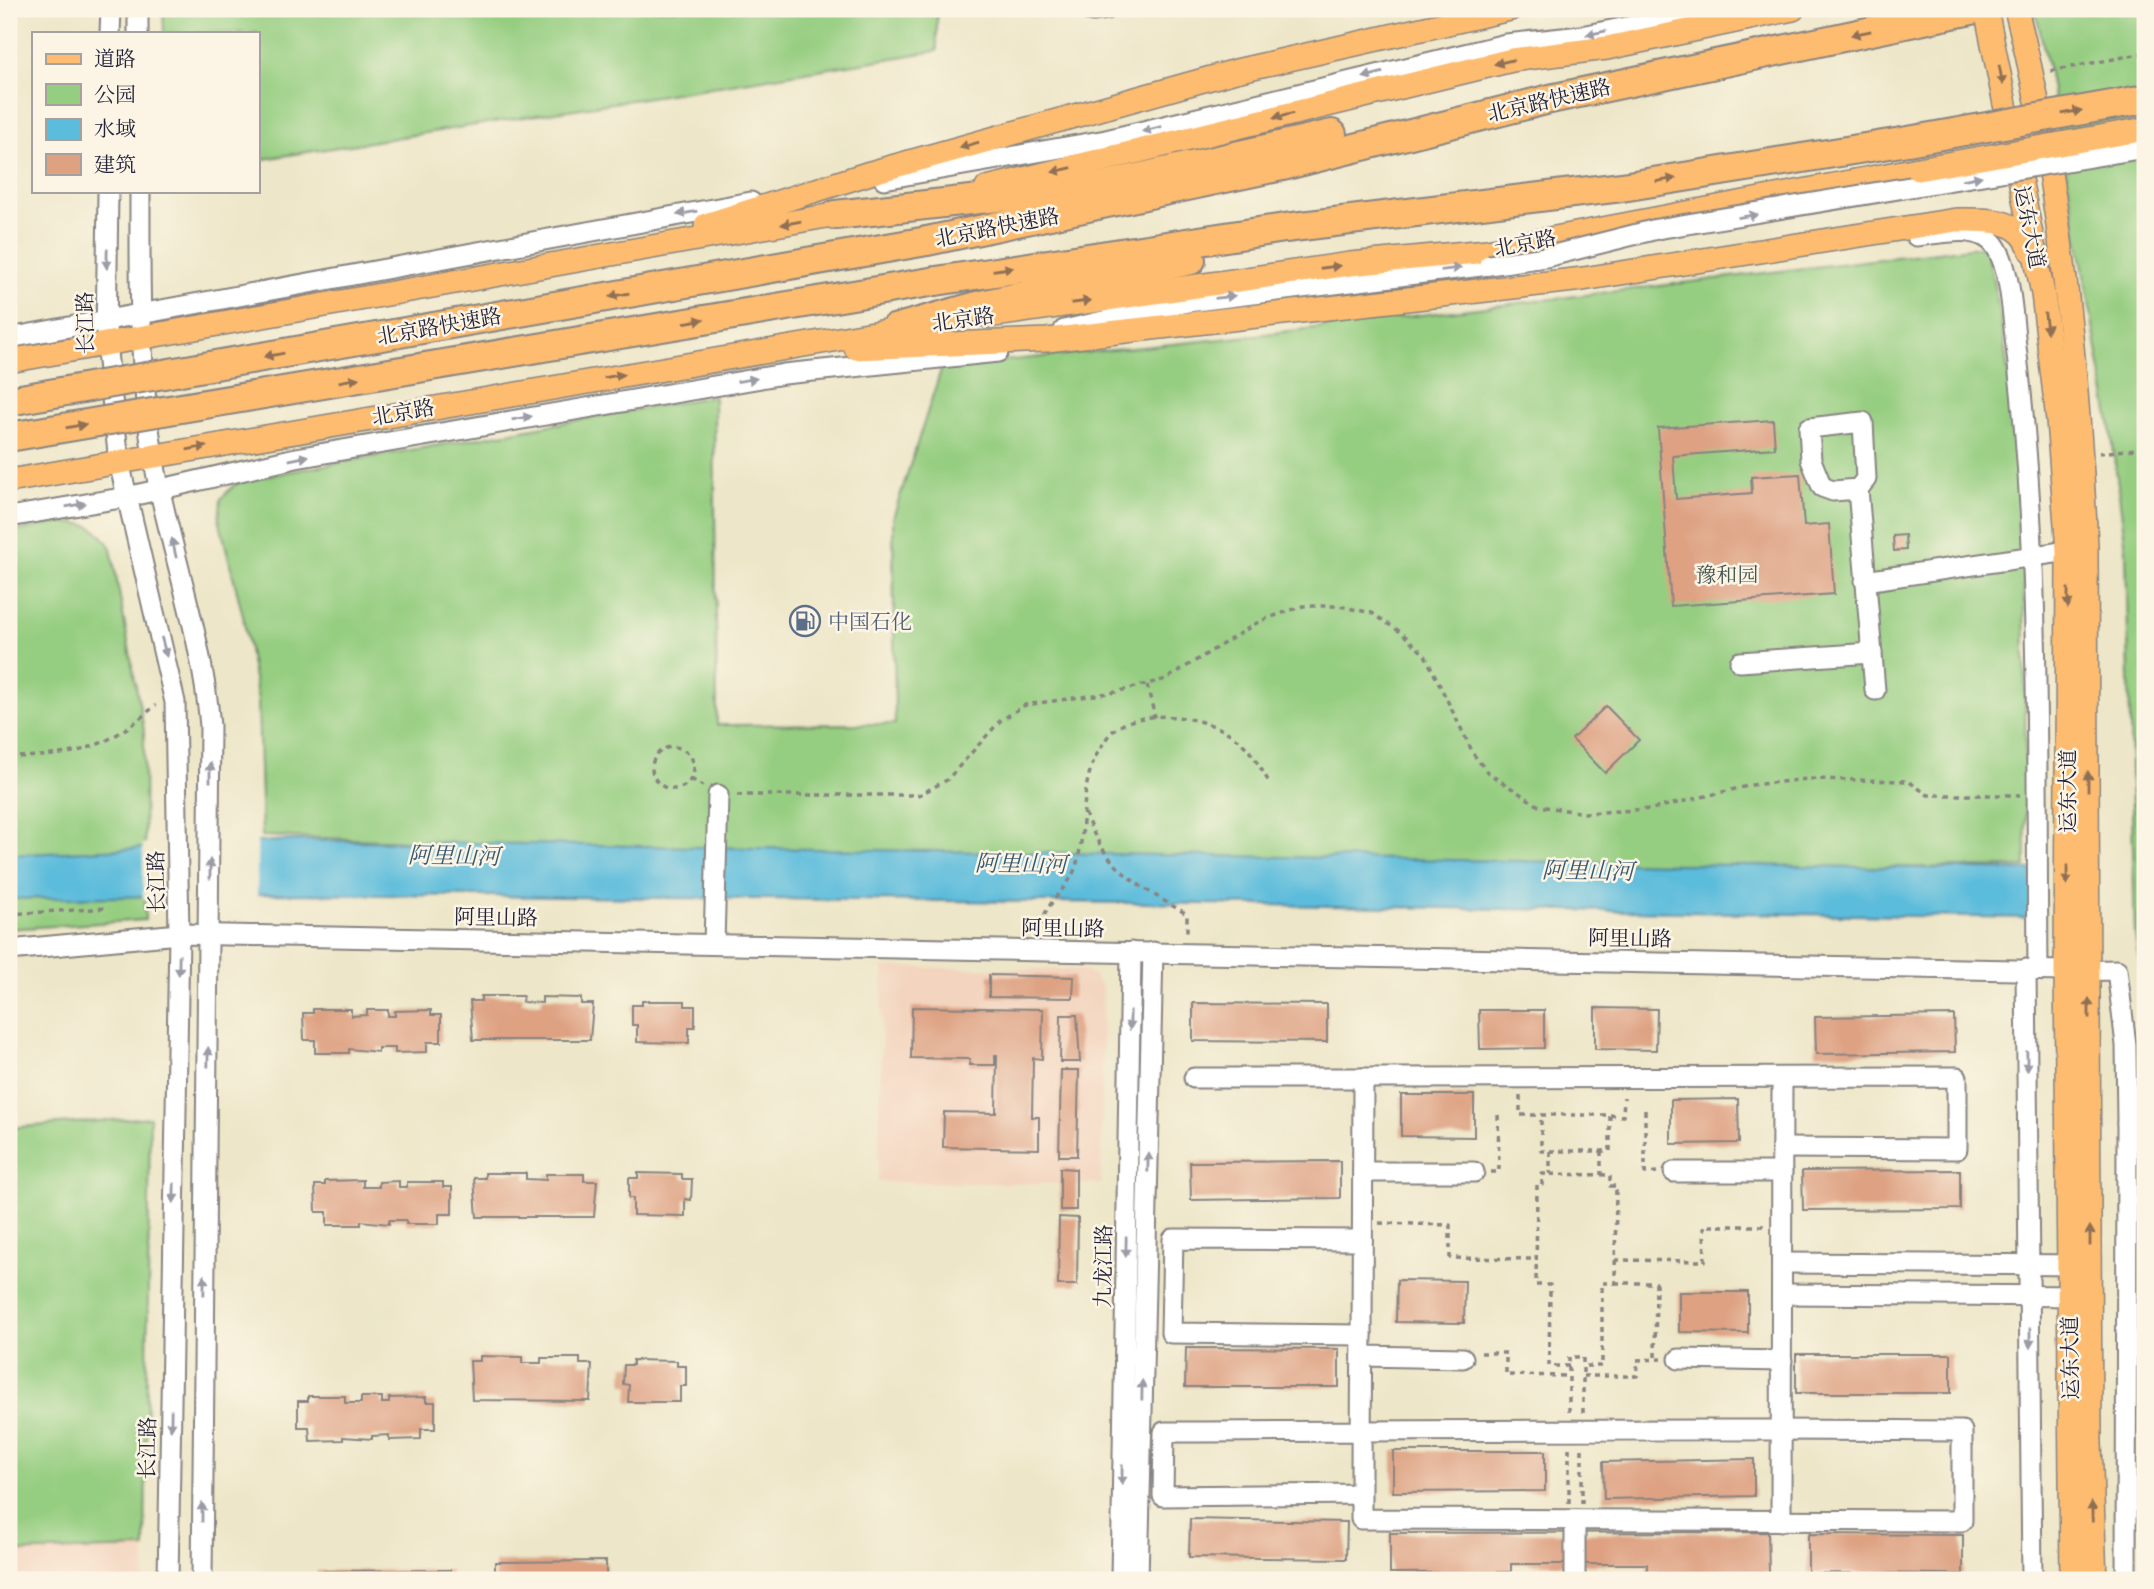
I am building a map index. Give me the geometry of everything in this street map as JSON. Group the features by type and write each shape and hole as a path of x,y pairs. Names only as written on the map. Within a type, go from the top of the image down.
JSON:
{"highway":[{"name":"北京路快速路","path":"9,401 927,241 1287,165 1627,82 1976,9"},
{"path":"835,215 1107,184 1489,97 1627,82"},
{"name":"北京路快速路","path":"9,437 936,281 1285,228 1622,187 2145,99"},
{"path":"894,329 981,305 1166,264 1490,214 1622,187"}],"main road":[{"path":"612,254 870,173 1236,71 1510,9"},
{"path":"9,361 973,191 1512,60 1607,48 1689,22 1793,9"},
{"name":"运东大道","path":"1986,9 2043,294 2060,434 2068,551 2078,970 2079,1296 2072,1580"},
{"name":"运东大道","path":"2017,9 2058,228 2078,401 2086,546 2078,970"},
{"name":"北京路","path":"9,481 894,329 1350,264 1487,250 1918,169 2145,130"},
{"path":"755,352 1015,342 1583,279 1956,220 1992,219 2015,228 2028,241 2043,294"},
{"name":"运东大道","path":"2079,1296 2090,1442 2095,1580"}],"street":[{"path":"110,32 111,9"},
{"path":"138,9 138,32"},
{"path":"1085,9 1107,9"},
{"path":"9,338 1106,140 1506,44 1689,22 1719,9"},
{"path":"1015,342 1188,302 1546,257 1657,229 2145,148"},
{"name":"长江路","path":"108,192 106,343 119,462 173,690 179,934 168,1580"},
{"path":"139,192 141,337 154,455 206,685 210,726 202,1580"},
{"path":"9,517 127,496 296,458 784,373 1224,331 1495,298 1965,231 1984,236 1996,246 2008,288 2028,447 2034,556 2036,795 2029,1264 2032,1580"},
{"path":"1858,489 1874,691"},
{"path":"1866,581 2068,551"},
{"path":"1740,662 1872,653"},
{"path":"714,944 718,795"},
{"name":"阿里山路","path":"9,950 179,934 2117,970 2126,1045 2127,1123"},
{"name":"九龙江路","path":"1121,1580 1131,952"},
{"name":"九龙江路","path":"1138,1580 1153,952"},
{"path":"1194,1078 1957,1077 1957,1149 1782,1148"},
{"path":"1361,1494 1163,1496 1164,1432 1362,1431 1781,1429 1962,1431 1962,1521 1361,1519 1362,1431 1363,1078"},
{"path":"1781,1521 1782,1078"},
{"path":"2127,1123 2145,1141"},
{"path":"2126,1580 2127,1123"},
{"path":"1363,1172 1474,1172"},
{"path":"1674,1172 1782,1172"},
{"path":"1362,1232 1173,1239 1171,1333 1362,1335"},
{"path":"1782,1263 2079,1265"},
{"path":"1782,1294 2079,1296"},
{"path":"1362,1356 1463,1357"},
{"path":"1679,1359 1782,1361"},
{"path":"1575,1520 1575,1580"}],"path":[{"path":"2031,74 2145,53"},
{"path":"2081,456 2145,448"},
{"path":"691,779 718,795 876,797 919,794 947,780 1000,720 1025,705 1116,692 1166,679 1259,621 1303,606 1339,606 1372,613 1402,633 1425,654 1474,755 1488,773 1539,806 1585,813 1652,809 1752,785 1808,779 1908,781 1928,794 2036,795"},
{"path":"1147,684 1155,717"},
{"path":"9,757 59,757 95,748 130,728 173,690"},
{"path":"1045,914 1065,891 1075,868 1082,837 1086,790 1096,757 1112,731 1143,718 1171,715 1208,724 1233,736 1253,755 1269,782"},
{"path":"664,747 684,749 693,761 691,779 677,789 662,786 652,773 654,758 664,747"},
{"path":"1085,812 1096,842 1119,869 1187,914"},
{"path":"9,914 109,908"},
{"path":"1520,1078 1520,1115 1623,1116 1624,1078"},
{"path":"1474,1172 1499,1172 1498,1110"},
{"path":"1645,1110 1645,1172 1674,1172"},
{"path":"1541,1115 1541,1151 1610,1151 1610,1115"},
{"path":"1550,1151 1550,1174"},
{"path":"1601,1151 1601,1175"},
{"path":"1569,1366 1549,1366 1550,1285 1536,1285 1537,1185 1542,1185 1542,1174 1610,1175 1610,1186 1616,1186 1615,1283"},
{"path":"1362,1232 1450,1225 1450,1258 1536,1259"},
{"path":"1615,1260 1704,1261 1704,1226 1782,1226"},
{"path":"1583,1366 1602,1366 1602,1283 1656,1283 1655,1359"},
{"path":"1463,1357 1468,1353 1506,1353 1506,1375 1569,1376"},
{"path":"1575,1520 1576,1430 1569,1357 1583,1357 1576,1430 1575,1520"},
{"path":"1583,1376 1637,1376 1637,1360 1679,1359"}],"shaded area":[{"path":"883,967 1085,970 1094,976 1102,987 1103,1009 1101,1184 878,1182"},
{"path":"145,1548 144,1580 9,1580 9,1552"}],"green space":[{"path":"163,9 937,9 937,51 259,160 259,32 164,32"},
{"path":"2035,9 2145,9 2145,996 2135,934 2126,550 2111,429 2047,62"},
{"name":"豫和园","path":"1986,246 2001,322 2018,477 2025,633 2026,867 1364,864 703,850 262,836 258,701 243,616 219,519 221,499 235,484 259,477 714,396 717,725 895,724 893,518 942,367 1232,338"},
{"path":"59,523 90,526 111,548 144,730 145,920 9,929 9,532"},
{"path":"150,1117 145,1548 9,1552 9,1128"}],"water":[{"name":"阿里山河","path":"295,840 2033,870 2033,918 1144,903 281,894 9,899 9,855"}],"pier":[{"path":"257,839 257,898 143,899 143,844"}],"building":[{"path":"1773,420 1775,448 1673,456 1676,499 1752,493 1751,477 1800,474 1804,526 1829,524 1834,594 1671,606 1658,428"},
{"path":"1905,535 1906,550 1894,551 1893,536"},
{"path":"1606,706 1639,740 1605,773 1572,739"},
{"path":"989,975 1074,977 1073,998 989,997"},
{"path":"481,996 523,996 522,1002 542,1003 542,997 581,998 581,1004 593,1004 590,1040 473,1040 470,1001 481,1001"},
{"path":"642,1001 685,1001 685,1006 695,1006 695,1027 689,1027 689,1043 637,1042 637,1025 632,1025 632,1005 642,1005"},
{"path":"1193,1003 1327,1004 1327,1042 1193,1041"},
{"path":"912,1007 1043,1009 1042,1059 1033,1058 1032,1117 1039,1117 1039,1149 943,1147 944,1112 996,1113 997,1055 995,1065 969,1065 970,1059 911,1058"},
{"path":"1595,1008 1657,1009 1656,1050 1595,1049"},
{"path":"313,1009 351,1009 351,1016 367,1015 367,1010 388,1010 388,1016 395,1016 395,1011 431,1010 431,1015 441,1015 441,1042 427,1042 427,1052 395,1053 395,1048 378,1048 378,1052 349,1049 349,1053 315,1053 315,1040 304,1040 303,1013 313,1013"},
{"path":"1479,1010 1544,1010 1544,1048 1480,1049"},
{"path":"1061,1015 1077,1015 1080,1062 1060,1062"},
{"path":"1954,1015 1955,1052 1816,1054 1815,1017"},
{"path":"1061,1070 1079,1070 1077,1156 1059,1156"},
{"path":"1401,1095 1474,1095 1474,1137 1401,1136"},
{"path":"1738,1099 1739,1143 1671,1144 1671,1100"},
{"path":"1340,1161 1340,1198 1191,1200 1190,1162"},
{"path":"1060,1168 1076,1169 1076,1210 1060,1210"},
{"path":"1960,1170 1960,1209 1803,1210 1802,1171"},
{"path":"485,1173 526,1173 526,1179 546,1180 546,1174 584,1174 584,1181 597,1181 594,1217 477,1217 474,1178 485,1178"},
{"path":"638,1173 682,1174 682,1179 692,1179 691,1200 685,1199 685,1216 633,1215 633,1198 629,1198 629,1178 638,1178"},
{"path":"363,1180 363,1187 379,1187 379,1182 399,1181 399,1187 407,1187 407,1182 443,1182 443,1187 452,1187 452,1214 439,1214 439,1224 406,1224 406,1220 389,1220 389,1224 361,1221 361,1225 327,1225 327,1212 316,1212 315,1185 325,1185 325,1181"},
{"path":"1059,1217 1078,1218 1077,1285 1058,1285"},
{"path":"1397,1280 1465,1281 1464,1323 1396,1322"},
{"path":"1679,1292 1748,1292 1748,1333 1679,1332"},
{"path":"1186,1348 1339,1349 1339,1387 1185,1387"},
{"path":"1796,1354 1951,1354 1951,1393 1796,1393"},
{"path":"480,1356 522,1357 522,1363 541,1363 541,1358 580,1358 580,1364 592,1364 590,1401 472,1400 470,1361 480,1361"},
{"path":"633,1360 677,1361 677,1366 686,1366 686,1386 680,1386 680,1402 628,1402 629,1385 623,1384 624,1365 633,1365"},
{"path":"308,1396 345,1396 345,1403 361,1403 361,1397 382,1397 382,1403 389,1403 389,1398 426,1397 426,1402 435,1402 435,1429 421,1429 421,1439 389,1440 389,1435 372,1436 372,1439 343,1437 343,1440 310,1441 309,1427 298,1427 298,1401 308,1401"},
{"path":"1393,1451 1545,1451 1545,1491 1393,1492"},
{"path":"1754,1459 1754,1496 1604,1499 1603,1462"},
{"path":"1190,1519 1347,1522 1346,1559 1189,1557"},
{"path":"1768,1532 1769,1573 1647,1573 1647,1564 1511,1564 1511,1572 1390,1573 1390,1533"},
{"path":"1808,1534 1963,1535 1963,1574 1808,1573"},
{"path":"606,1561 606,1580 495,1580 495,1562"},
{"path":"450,1570 450,1580 317,1580 317,1571"}],"place":[{"name":"中国石化","path":"805,621"}]}
